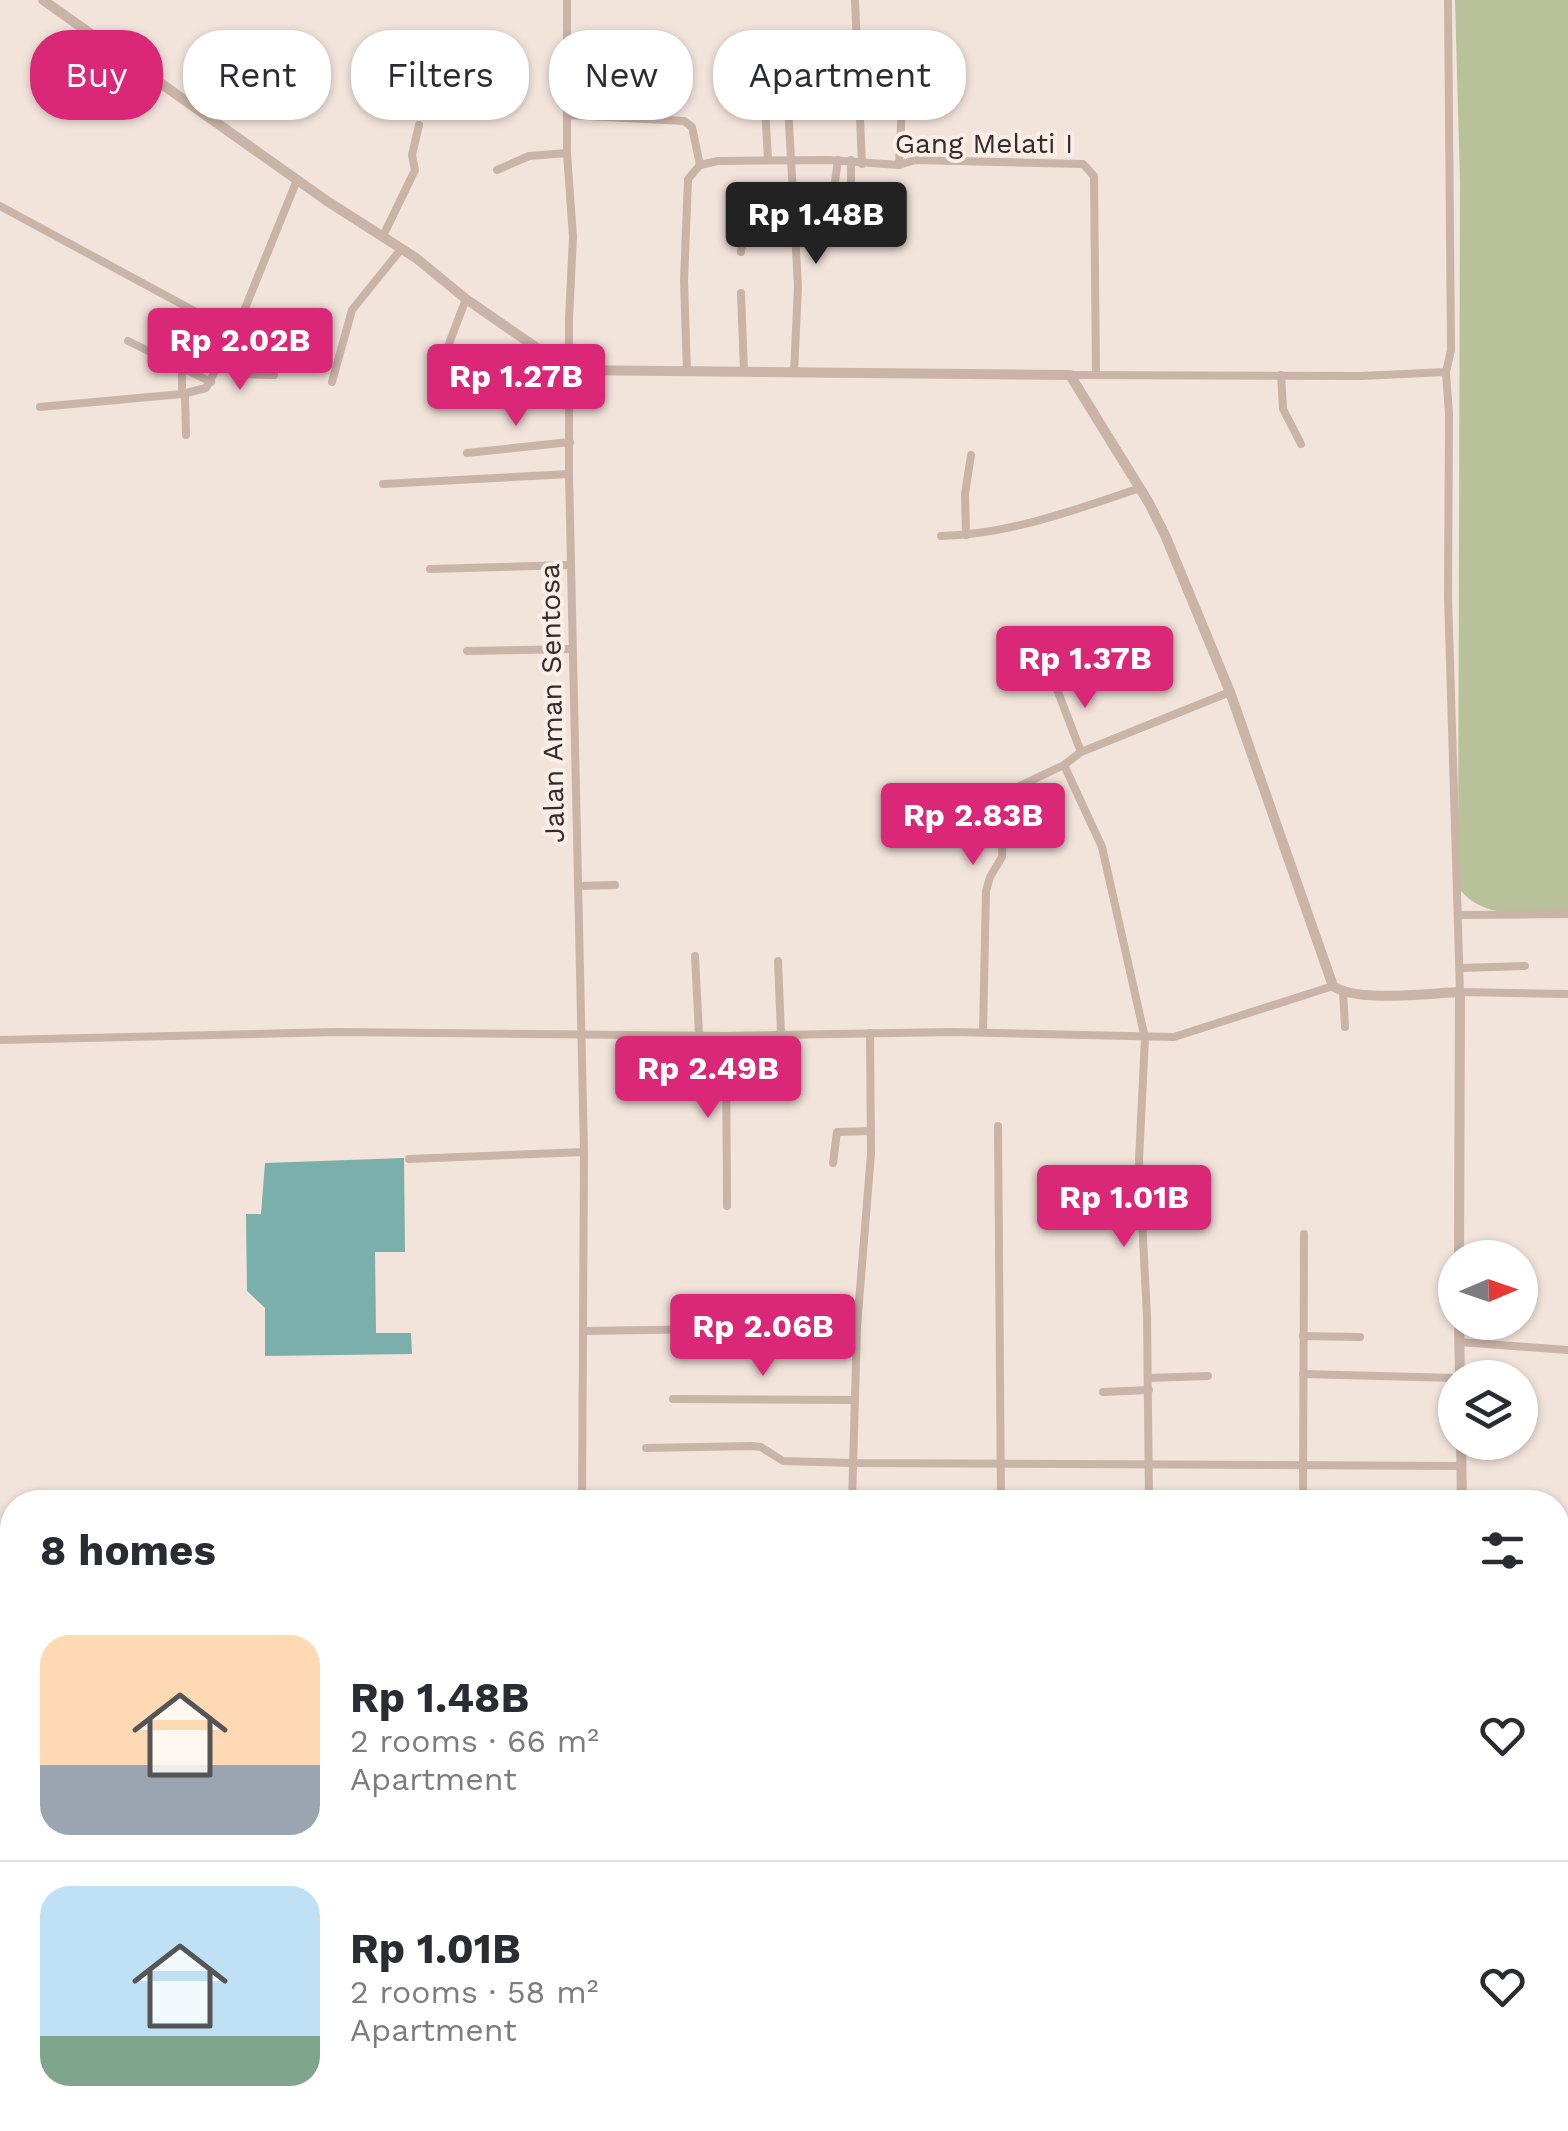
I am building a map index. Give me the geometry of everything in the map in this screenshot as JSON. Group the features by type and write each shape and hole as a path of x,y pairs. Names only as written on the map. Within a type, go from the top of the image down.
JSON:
{"street":[{"path":"42,0 297,180 402,248 569,370 1281,375 1446,372"},
{"name":"Jalan Aman Sentosa","path":"567,0 567,30"},
{"path":"855,0 862,164"},
{"path":"1448,0 1451,350 1446,372 1448,596 1460,968 1459,1240"},
{"name":"Jalan Aman Sentosa","path":"568,120 566,154 573,237 569,474 584,1152 582,1490"},
{"path":"661,120 684,121 692,127 700,165 688,179 686,191 686,372"},
{"path":"765,120 768,160"},
{"path":"789,120 798,286 794,373"},
{"path":"899,166 901,120"},
{"path":"383,236 416,168 412,155 420,125"},
{"path":"497,170 528,156 566,154"},
{"name":"Gang Melati I","path":"700,165 768,160 851,160 899,166 915,160 1083,164 1094,176 1096,374"},
{"path":"828,199 828,190 834,189 838,160"},
{"path":"851,160 852,226 862,235 870,236"},
{"path":"40,407 200,392 211,382 235,333 297,180"},
{"path":"742,252 745,224 762,201 793,200"},
{"path":"0,206 235,333"},
{"path":"332,382 352,310 402,248"},
{"path":"741,293 744,372"},
{"path":"432,388 466,298"},
{"path":"128,340 211,382"},
{"path":"219,364 241,374 274,375"},
{"path":"182,368 186,436"},
{"path":"1070,374 1165,535 1230,692 1338,989 1345,1027"},
{"path":"1281,375 1282,409 1301,444"},
{"path":"467,453 570,442"},
{"path":"966,535 965,494 972,455"},
{"path":"383,484 569,474"},
{"path":"941,536 1020,527 1140,488"},
{"path":"430,569 571,565"},
{"path":"467,651 572,650"},
{"path":"1055,684 1082,752"},
{"path":"932,803 957,809 1005,793 1082,752 1230,692"},
{"path":"1064,764 1102,847 1145,1038 1139,1160 1149,1390 1149,1490"},
{"path":"983,1032 986,891 1002,857 1005,793"},
{"path":"578,886 615,885"},
{"path":"1459,915 1568,914"},
{"path":"695,956 699,1035"},
{"path":"778,961 781,1033"},
{"path":"1460,968 1525,966"},
{"path":"0,1040 336,1032 726,1036 983,1032 1180,1037 1338,989 1568,994"},
{"path":"852,1490 856,1327 871,1131 870,1033"},
{"path":"726,1036 727,1206"},
{"path":"998,1126 1001,1490"},
{"path":"833,1163 837,1132 871,1131"},
{"path":"409,1158 584,1152"},
{"path":"1303,1490 1304,1234"},
{"path":"584,1330 856,1327"},
{"path":"1303,1336 1360,1337"},
{"path":"1459,1360 1460,1342 1568,1350"},
{"path":"1303,1374 1438,1377"},
{"path":"1148,1378 1208,1376"},
{"path":"1103,1392 1149,1390"},
{"path":"673,1399 853,1400"},
{"path":"646,1448 752,1446 761,1447 783,1461 853,1464 1462,1466"},
{"path":"1462,1460 1462,1490"}],"green space":[{"path":"1455,0 1568,0 1568,911 1494,910 1480,906 1458,887 1460,182"}],"water":[{"path":"404,1158 405,1252 375,1252 376,1333 411,1333 412,1354 265,1356 265,1308 247,1291 246,1214 261,1214 265,1163"}]}
